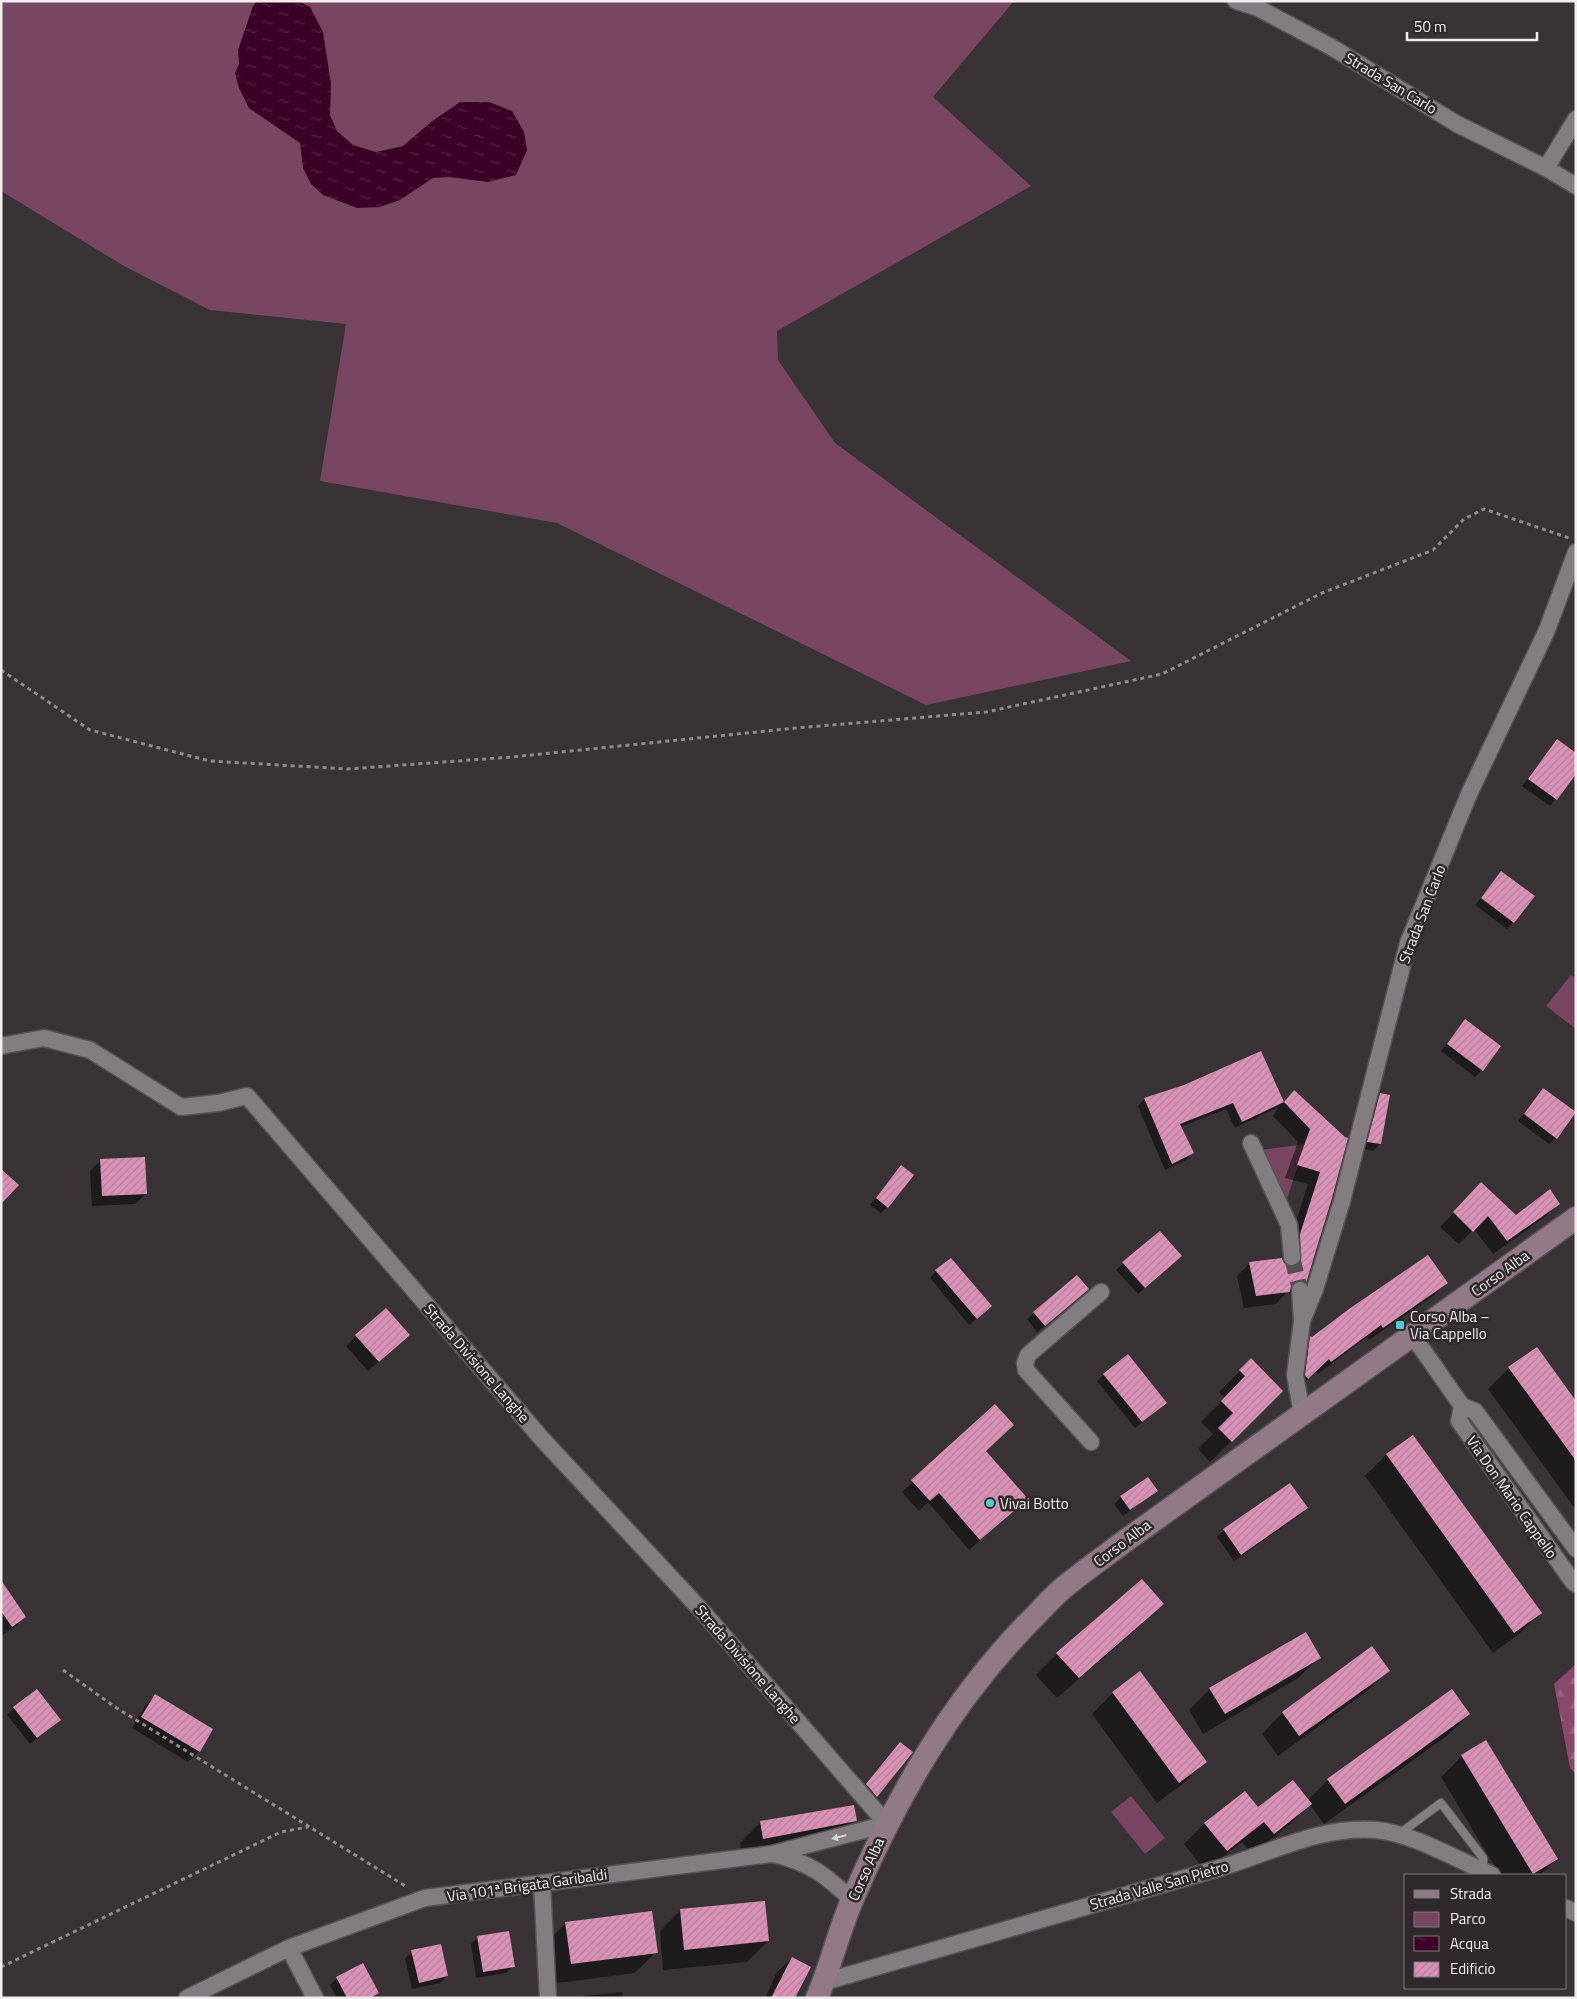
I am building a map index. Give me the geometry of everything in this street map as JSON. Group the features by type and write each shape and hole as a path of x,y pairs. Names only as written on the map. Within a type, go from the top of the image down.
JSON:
{"street":[{"name":"Strada San Carlo","path":"1236,1 1258,8 1325,44 1457,124 1546,168 1576,186"},
{"path":"1546,168 1576,119"},
{"name":"Strada San Carlo","path":"1302,1321 1315,1289 1342,1202 1408,942 1469,794 1547,630 1576,552"},
{"name":"Strada Divisione Langhe","path":"1,1046 44,1038 90,1050 181,1107 218,1103 247,1096 544,1440 702,1611 886,1824"},
{"path":"1251,1143 1289,1225 1292,1256"},
{"name":"Corso Alba","path":"820,1990 852,1900 886,1824 938,1734 973,1685 1014,1638 1061,1590 1125,1541 1576,1218"},
{"name":"Strada San Carlo","path":"1300,1290 1302,1321 1295,1375 1302,1414"},
{"path":"1091,1442 1026,1370 1024,1363 1028,1355 1102,1292"},
{"name":"Via Don Mario Cappello","path":"1413,1336 1462,1406 1475,1411 1576,1549"},
{"name":"Via Don Mario Cappello","path":"1462,1406 1459,1421 1576,1584"},
{"name":"Via 101ª Brigata Garibaldi","path":"187,1998 288,1948 425,1898 772,1854 886,1824"},
{"name":"Strada Valle San Pietro","path":"820,1990 1221,1868 1305,1840 1344,1830 1377,1830 1411,1839 1488,1873"},
{"name":"Via 101ª Brigata Garibaldi","path":"772,1854 800,1861 825,1875 852,1900"},
{"path":"542,1884 548,1998"},
{"path":"288,1948 315,1998"}],"lane":[{"path":"1397,1835 1441,1803 1483,1858 1488,1873"}],"path":[{"path":"1,670 90,730 210,761 348,768 435,763 986,712 1162,674 1322,593 1433,550 1464,519 1484,510 1576,540"},
{"path":"62,1670 115,1707 425,1898"},
{"path":"1,1967 281,1832 309,1827"}],"green space":[{"path":"1,1 1014,1 933,97 1031,186 777,331 778,360 835,443 1131,661 926,705 557,523 320,481 346,324 210,310 124,266 1,191"},
{"path":"1571,975 1576,979 1576,1029 1546,1006"},
{"path":"1305,1144 1286,1202 1260,1150"},
{"path":"1576,1664 1576,1774 1570,1768 1554,1684"},
{"path":"1131,1796 1165,1838 1145,1854 1111,1812"}],"water":[{"path":"257,1 299,1 310,7 323,32 331,84 330,115 337,131 353,145 376,152 403,146 431,122 460,102 489,102 512,111 524,132 527,150 516,175 488,182 449,177 433,178 400,200 380,207 357,208 323,195 311,184 303,168 300,143 249,108 239,88 235,73 239,64 238,50 253,6"}],"building":[{"path":"1557,739 1576,753 1576,774 1557,800 1528,779"},
{"path":"1501,871 1535,896 1514,923 1481,898"},
{"path":"1465,1019 1501,1046 1483,1071 1447,1044"},
{"path":"1261,1051 1284,1102 1242,1122 1233,1103 1180,1124 1194,1153 1172,1164 1144,1098 1184,1085"},
{"path":"1543,1088 1576,1112 1557,1139 1524,1114"},
{"path":"1294,1090 1348,1138 1306,1283 1300,1280 1295,1281 1291,1286 1290,1292 1256,1296 1249,1262 1282,1258 1284,1263 1292,1267 1301,1262 1300,1234 1320,1172 1297,1165 1310,1129 1284,1102"},
{"path":"1380,1093 1390,1095 1381,1144 1367,1142"},
{"path":"145,1157 147,1194 102,1196 100,1159"},
{"path":"901,1165 914,1175 888,1208 876,1198"},
{"path":"1,1169 19,1185 1,1204"},
{"path":"1481,1182 1516,1215 1550,1189 1560,1204 1507,1241 1488,1216 1473,1232 1453,1212"},
{"path":"1160,1231 1182,1256 1145,1288 1122,1262"},
{"path":"1428,1255 1448,1283 1383,1328 1381,1325 1331,1362 1329,1359 1308,1379 1305,1375 1310,1336 1312,1337 1349,1309"},
{"path":"951,1258 992,1306 977,1319 935,1270"},
{"path":"1077,1275 1089,1289 1045,1326 1033,1312"},
{"path":"386,1308 410,1335 379,1362 355,1335"},
{"path":"1537,1347 1576,1401 1576,1461 1508,1367"},
{"path":"1128,1354 1167,1403 1142,1422 1103,1374"},
{"path":"1251,1358 1283,1391 1232,1442 1218,1428 1233,1413 1221,1401 1245,1376 1239,1370"},
{"path":"995,1404 1014,1425 986,1451 1028,1499 980,1540 939,1493 930,1501 911,1480"},
{"path":"1413,1435 1542,1613 1514,1633 1386,1454"},
{"path":"1148,1477 1158,1491 1130,1510 1120,1496"},
{"path":"1290,1483 1308,1508 1241,1555 1223,1529"},
{"path":"1142,1579 1164,1604 1079,1678 1056,1653"},
{"path":"1,1580 26,1617 12,1627 1,1611"},
{"path":"1306,1632 1321,1658 1225,1714 1209,1688"},
{"path":"1372,1646 1390,1671 1299,1736 1282,1712"},
{"path":"1140,1671 1207,1762 1179,1783 1112,1692"},
{"path":"37,1689 61,1720 37,1738 13,1707"},
{"path":"1452,1689 1470,1714 1345,1804 1327,1779"},
{"path":"155,1694 213,1729 200,1752 141,1717"},
{"path":"1486,1740 1558,1859 1533,1874 1461,1755"},
{"path":"900,1742 913,1752 877,1797 866,1784"},
{"path":"1293,1780 1312,1804 1274,1834 1264,1822 1227,1851 1204,1823 1245,1791 1258,1807"},
{"path":"854,1805 857,1821 763,1839 760,1821"},
{"path":"765,1901 769,1941 684,1950 680,1909"},
{"path":"652,1911 658,1953 571,1964 565,1922"},
{"path":"509,1931 515,1967 483,1972 477,1936"},
{"path":"441,1944 448,1976 419,1983 411,1950"},
{"path":"792,1957 811,1967 795,1998 771,1998"},
{"path":"363,1963 379,1993 371,1998 347,1998 336,1977"}],"tunnel":[{"path":"1292,1257 1300,1290"}],"place":[{"name":"Corso Alba – Via Cappello","path":"1400,1325"},
{"name":"Vivai Botto","path":"990,1503"}]}
